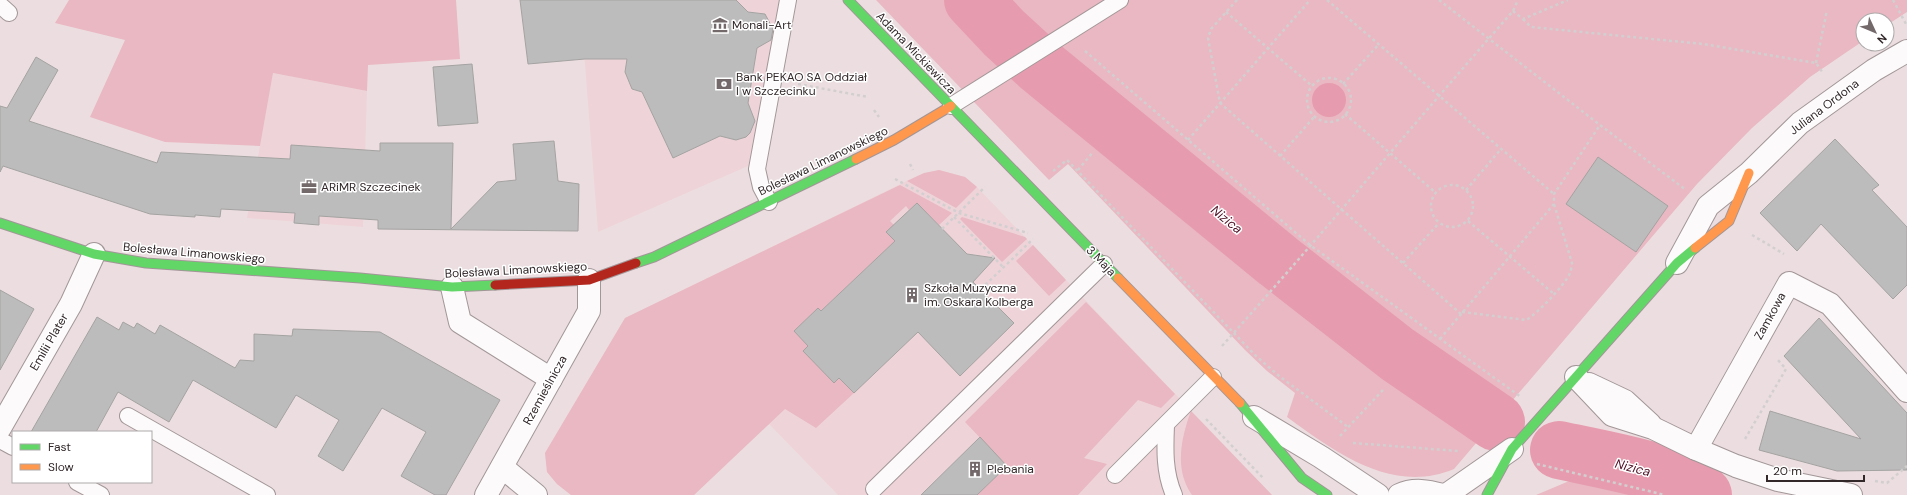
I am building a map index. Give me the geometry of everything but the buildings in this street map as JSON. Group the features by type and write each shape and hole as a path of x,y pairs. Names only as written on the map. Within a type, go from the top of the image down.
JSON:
{"street":[{"name":"Adama Mickiewicza","path":"848,0 951,106"},
{"name":"Juliana Ordona","path":"1487,495 1512,449 1677,263 1708,206 1749,173 1800,123 1874,70 1907,52"},
{"name":"Bolesława Limanowskiego","path":"0,223 94,254 146,263 360,278 452,287 589,280 654,256 769,202 894,140 951,106"},
{"name":"3 Maja","path":"951,106 1252,416 1302,478 1327,495"},
{"name":"Emilii Plater","path":"0,428 71,304 94,254"},
{"name":"Rzemieślnicza","path":"486,495 589,311 589,280"},
{"name":"Zamkowa","path":"1696,449 1789,283 1830,304 1907,391"},
{"path":"452,287 460,322 551,379"},
{"path":"1576,378 1612,415 1653,428 1736,466 1778,480 1851,495"},
{"name":"3 Maja","path":"1252,416 1321,457 1378,495"},
{"path":"1446,495 1512,449"},
{"path":"502,467 536,495"},
{"path":"1399,495 1405,492 1425,490 1443,495"}],"lane":[{"path":"769,202 760,187 757,169 788,0"},
{"path":"951,106 1120,0"},
{"path":"874,489 1104,264"},
{"path":"1115,476 1213,377"},
{"path":"128,416 267,495"},
{"path":"1166,425 1165,462 1170,486 1174,495"},
{"path":"0,440 12,446"},
{"path":"80,483 101,495"}],"path":[{"path":"1237,0 1211,29 1208,38 1220,103 1340,209 1462,313 1526,320 1534,316 1554,294 1570,273 1572,263 1554,204 1554,194 1600,126"},
{"path":"1188,140 1310,0"},
{"path":"1327,0 1554,194"},
{"path":"1438,0 1600,126 1689,192"},
{"path":"1234,333 1285,278 1340,209 1438,95 1513,11 1518,0"},
{"path":"1523,19 1568,0"},
{"path":"1894,0 1906,24"},
{"path":"1816,63 1827,10"},
{"path":"1513,11 1531,27 1703,44 1816,63 1826,76"},
{"path":"1226,12 1312,86"},
{"path":"1059,38 1188,140 1310,245 1523,398"},
{"path":"1343,84 1379,44"},
{"path":"1327,78 1343,84 1350,99 1350,104 1345,114 1334,121 1320,120 1314,117 1308,108 1307,102 1309,91 1312,86 1327,78"},
{"path":"774,80 868,97"},
{"path":"1345,114 1436,193"},
{"path":"1280,156 1314,117"},
{"path":"1466,190 1501,149"},
{"path":"1078,170 1093,152"},
{"path":"1050,173 1067,160 1234,333 1279,376 1348,427"},
{"path":"895,178 959,213 1028,234"},
{"path":"1450,185 1466,190 1473,202 1473,208 1468,221 1457,227 1451,228 1439,223 1435,219 1431,209 1432,198 1436,193 1450,185"},
{"path":"942,229 985,187"},
{"path":"1440,339 1554,204"},
{"path":"954,217 1004,267"},
{"path":"1468,221 1554,294"},
{"path":"1403,263 1439,223"},
{"path":"1748,233 1788,256"},
{"path":"981,289 1033,239"},
{"path":"1745,440 1786,368 1774,356"},
{"path":"1336,441 1383,390"},
{"path":"1190,401 1267,482"},
{"path":"1351,442 1458,451"},
{"path":"1535,464 1665,495"}],"shaded area":[{"path":"69,0 456,0 460,59 368,65 367,91 273,73 260,146 165,142 90,117 125,40 55,23"},
{"path":"580,0 787,0 766,158 598,232"},
{"path":"876,0 1907,0 1907,12 1895,20 1895,12 1855,12 1855,46 1810,77 1752,128 1697,184 1454,469 1431,476 1408,477 1387,473 1365,466 1325,444 1287,417 1295,393 1267,371 1245,350 1068,164 1049,180"},
{"path":"273,73 367,91 363,227 247,218"},
{"path":"1326,83 1332,83 1336,84 1343,90 1346,100 1345,107 1339,114 1332,117 1326,117 1322,116 1315,110 1312,103 1312,97 1313,93 1319,86"},
{"path":"939,170 965,177 977,187 1272,495 838,495 769,424 694,495 571,495 557,484 547,472 545,453 625,318 917,176"},
{"path":"939,170 965,177 977,187 956,208 907,181 924,173"},
{"path":"900,185 952,213 939,225 917,203 909,210 906,206 890,221 894,225 895,241 821,311 818,308 794,331 854,393 816,428 785,409 694,495 571,495 557,484 547,472 545,453 625,318"},
{"path":"962,217 1025,237 1027,239 1002,262 960,219"},
{"path":"1033,245 1066,280 1049,296 1016,261"},
{"path":"1086,302 1175,394 1161,408 1138,400 1084,458 1107,464 1078,495 977,495 1007,466 965,422"},
{"path":"1191,411 1272,495 1192,495 1186,485 1181,465 1184,432"},
{"path":"1574,479 1637,495 1536,495"}],"waterway":[{"name":"Nizica","path":"973,0 1004,33 1040,66 1278,261 1397,354 1496,422"},
{"name":"Nizica","path":"1559,450 1658,473 1693,487 1703,495"}],"traffic: fast":[{"path":"848,0 1118,278"},
{"path":"636,263 654,257 856,159"},
{"path":"0,223 94,254 146,263 360,278 452,287 495,285"},
{"path":"1487,495 1512,449 1677,263 1695,248"},
{"path":"1240,403 1302,478 1327,495"}],"traffic: slow":[{"path":"856,159 894,140 951,106"},
{"path":"1695,248 1729,221 1749,173"},
{"path":"1118,278 1240,403"}],"traffic: jam":[{"path":"495,285 589,280 636,263"}],"place":[{"name":"Monali-Art","path":"720,25"},
{"name":"Bank PEKAO SA Oddział I w Szczecinku","path":"724,84"},
{"name":"ARiMR Szczecinek","path":"309,187"},
{"name":"Szkoła Muzyczna im. Oskara Kolberga","path":"912,295"},
{"name":"Plebania","path":"975,469"}]}
